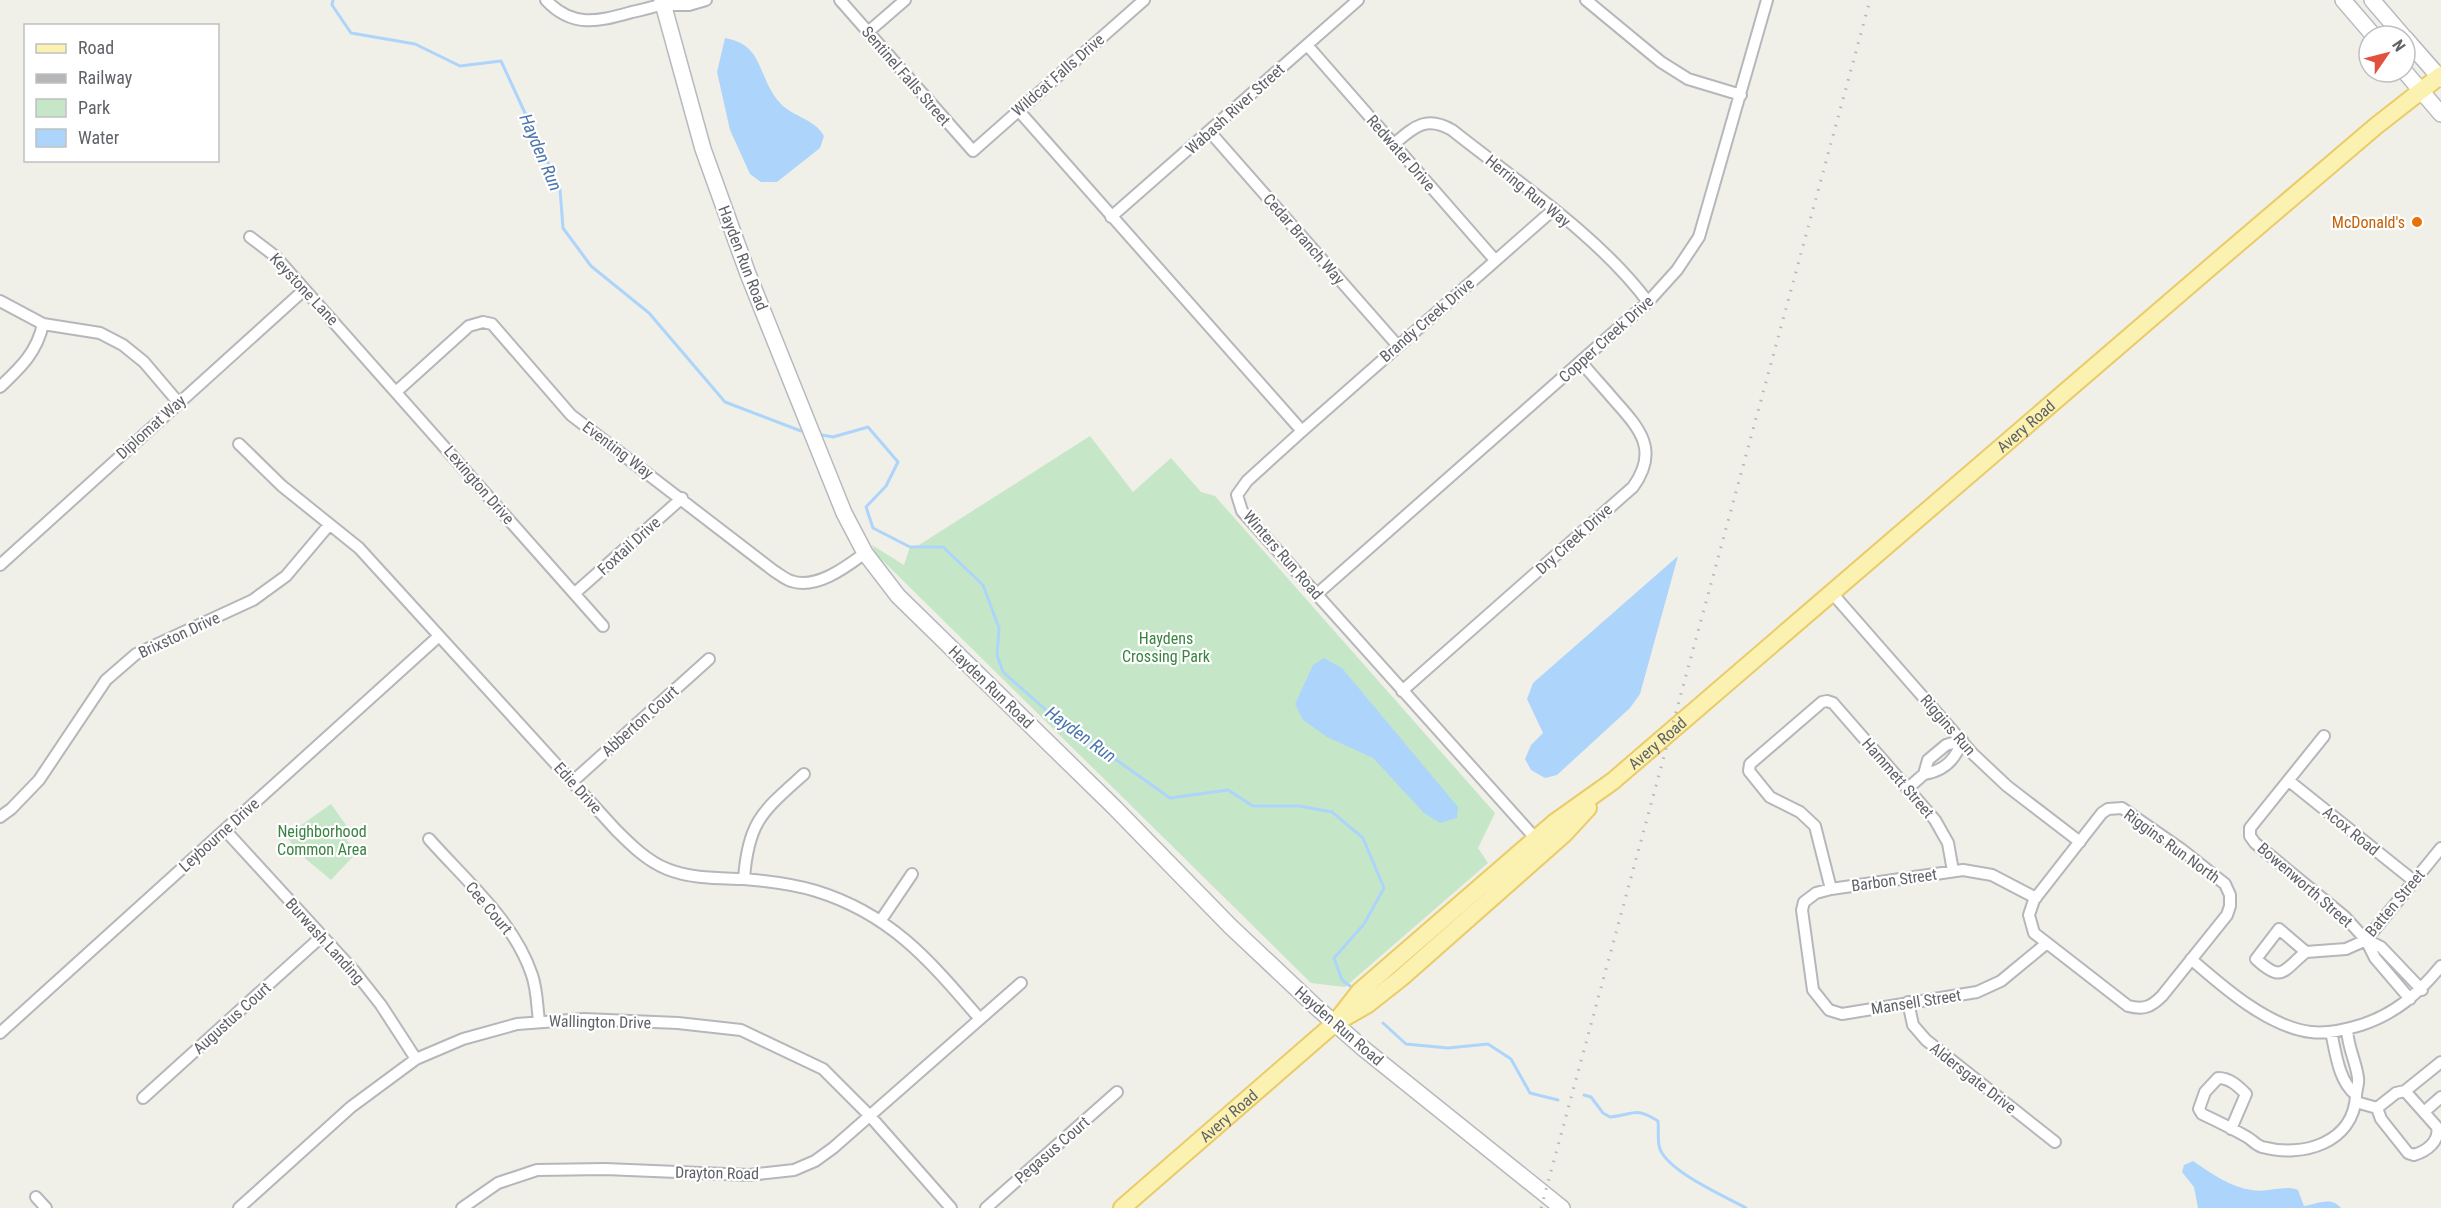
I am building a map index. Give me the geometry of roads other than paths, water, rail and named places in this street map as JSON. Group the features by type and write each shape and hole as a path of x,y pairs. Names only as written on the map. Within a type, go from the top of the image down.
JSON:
{"main road":[{"path":"2343,0 2364,24"},
{"path":"2372,0 2393,24"},
{"name":"Hayden Run Road","path":"666,2 716,188 843,513 865,553 898,596 1107,800 1230,926 1335,1023 1562,1208"},
{"path":"2417,51 2440,77"},
{"name":"Avery Road","path":"1122,1208 1335,1023 1360,991 1536,839 1613,782 2272,215 2421,90 2440,77"},
{"path":"2416,84 2441,114"},
{"name":"Avery Road","path":"1335,1023 1368,1005 1401,978 1564,834 1613,782"}],"street":[{"path":"546,0 567,16 588,22 608,19 666,2 689,5 706,0"},
{"name":"Sentinel Falls Street","path":"840,0 973,151"},
{"path":"868,32 905,0"},
{"name":"Wildcat Falls Drive","path":"973,151 1144,0"},
{"name":"Wabash River Street","path":"1111,217 1358,0"},
{"path":"1586,0 1661,62 1688,79 1741,95"},
{"name":"Copper Creek Drive","path":"1317,594 1581,363 1648,302 1677,270 1699,237 1767,0"},
{"name":"Redwater Drive","path":"1307,45 1495,260"},
{"path":"1018,111 1302,431"},
{"name":"Herring Run Way","path":"1394,144 1418,125 1430,122 1442,124 1606,254 1631,279 1648,302"},
{"name":"Cedar Branch Way","path":"1210,132 1398,346"},
{"name":"Brandy Creek Drive","path":"1302,431 1553,210"},
{"name":"Keystone Lane","path":"250,237 275,256 354,345"},
{"name":"Diplomat Way","path":"0,565 304,290"},
{"path":"0,301 43,324 100,333 123,345 144,362 178,402"},
{"name":"Eventing Way","path":"396,391 469,326 483,322 492,324 571,415 682,498 774,571 791,581 804,583 818,581 865,553"},
{"path":"0,387 18,370 39,342 43,324"},
{"name":"Lexington Drive","path":"354,345 603,626"},
{"name":"Dry Creek Drive","path":"1402,691 1633,487 1642,475 1646,451 1637,427 1581,363"},
{"name":"Winters Run Road","path":"1302,431 1247,481 1238,495 1242,511 1536,839"},
{"name":"Edie Drive","path":"239,444 282,486 359,548 631,845 666,868 688,875 790,885 848,902 898,932 933,966 979,1018"},
{"name":"Foxtail Drive","path":"575,594 682,498"},
{"name":"Brixston Drive","path":"0,817 39,780 106,680 136,654 172,635 253,600 286,576 329,525"},
{"name":"Riggins Run","path":"1832,593 1973,754 2007,786 2080,842"},
{"name":"Leybourne Drive","path":"0,1033 439,636"},
{"name":"Abberton Court","path":"572,782 709,660"},
{"name":"Hammett Street","path":"1831,889 1815,826 1800,812 1770,797 1749,771 1750,764 1827,700 1833,703 1942,831 1948,843 1953,871"},
{"path":"2289,781 2324,736"},
{"path":"1907,789 1924,774 1937,772 1957,756 1962,740"},
{"path":"744,879 748,846 754,828 778,797 804,774"},
{"name":"Bowenworth Street","path":"2289,781 2250,828 2250,836 2254,843 2345,917 2366,940 2375,958 2410,999"},
{"name":"Acox Road","path":"2289,781 2414,881"},
{"name":"Riggins Run North","path":"2080,842 2102,813 2108,809 2122,808 2181,849 2225,884 2230,895 2227,915 2190,958"},
{"name":"Burwash Landing","path":"225,830 355,972 381,1005 416,1059"},
{"name":"Cee Court","path":"429,839 508,928 518,943 533,977 538,1021"},
{"path":"2080,842 2036,898 2030,909 2030,923 2034,933 2128,1006 2140,1009 2151,1006 2162,996 2190,958 2221,985 2286,1026 2311,1032 2331,1032 2382,1017 2422,990 2441,966"},
{"name":"Batten Street","path":"2306,952 2346,949 2366,940 2441,848"},
{"name":"Barbon Street","path":"1809,956 1802,910 1804,902 1816,893 1831,889 1963,870 1992,875 2036,898"},
{"path":"881,920 912,874"},
{"path":"2279,929 2306,952 2286,971 2279,973 2270,972 2256,959 2279,929"},
{"name":"Augustus Court","path":"143,1098 321,937"},
{"name":"Bowenworth Street","path":"2366,940 2381,947 2422,990"},
{"name":"Mansell Street","path":"1809,956 1813,990 1829,1010 1842,1014 1977,992 2001,981 2048,943"},
{"name":"Drayton Road","path":"462,1208 498,1183 537,1170 605,1169 749,1175 794,1170 815,1161 870,1116 1021,983"},
{"name":"Aldersgate Drive","path":"1908,1002 1913,1025 1926,1040 2055,1142"},
{"name":"Wallington Drive","path":"239,1208 351,1107 416,1059 463,1039 517,1024 584,1019 678,1023 741,1030 823,1069 870,1116 951,1208"},
{"path":"2231,1129 2246,1094 2234,1083 2218,1078 2205,1092 2199,1109 2202,1114 2259,1146 2275,1150 2298,1151 2314,1148 2344,1129 2351,1119 2358,1079 2348,1047 2347,1029"},
{"path":"2331,1032 2338,1066 2350,1090 2356,1099 2378,1108"},
{"path":"2378,1108 2396,1094 2405,1091 2441,1062"},
{"path":"2378,1108 2381,1119 2408,1153 2414,1155 2423,1152 2436,1140 2438,1133 2436,1127 2405,1091"},
{"name":"Pegasus Court","path":"986,1208 1117,1092"},
{"path":"2424,1112 2441,1097"},
{"path":"36,1197 46,1208"}],"water":[{"path":"725,38 747,48 754,55 767,83 780,103 810,122 824,136 820,148 777,182 761,182 750,174 730,130 717,72"},
{"path":"1678,556 1640,694 1630,708 1557,775 1545,778 1531,770 1525,759 1531,745 1543,733 1527,699 1533,683"},
{"path":"1324,658 1342,668 1458,807 1457,818 1440,823 1424,813 1373,758 1327,737 1303,720 1295,704 1313,665"},
{"path":"2193,1161 2236,1186 2258,1191 2293,1188 2298,1190 2304,1206 2333,1202 2341,1208 2198,1208 2194,1187 2182,1172 2184,1165"}],"waterway":[{"name":"Hayden Run","path":"333,0 332,5 351,33 415,44 460,66 501,61 560,189 563,228 591,266 649,313 725,402 801,431"},
{"name":"Hayden Run","path":"822,435 833,437 868,427 898,462 886,486 866,507 873,528 910,547 943,547 983,585 999,628 997,655 1003,672 1046,710 1170,798 1228,790 1253,806 1299,806 1332,812 1363,838 1384,888 1364,924 1334,958 1342,980 1350,986"},
{"name":"Hayden Run","path":"1383,1023 1406,1044 1448,1048 1488,1044 1511,1059 1530,1093 1558,1100"},
{"name":"Hayden Run","path":"1584,1095 1591,1097 1603,1113 1610,1117 1639,1113 1658,1121 1659,1146 1665,1158 1685,1175 1746,1208"}],"railway":[{"path":"1541,1208 1870,0"}],"place":[{"name":"McDonald's","path":"2417,222"}],"park label":[{"name":"Haydens Crossing Park","path":"1166,647"},
{"name":"Neighborhood Common Area","path":"322,840"}]}
